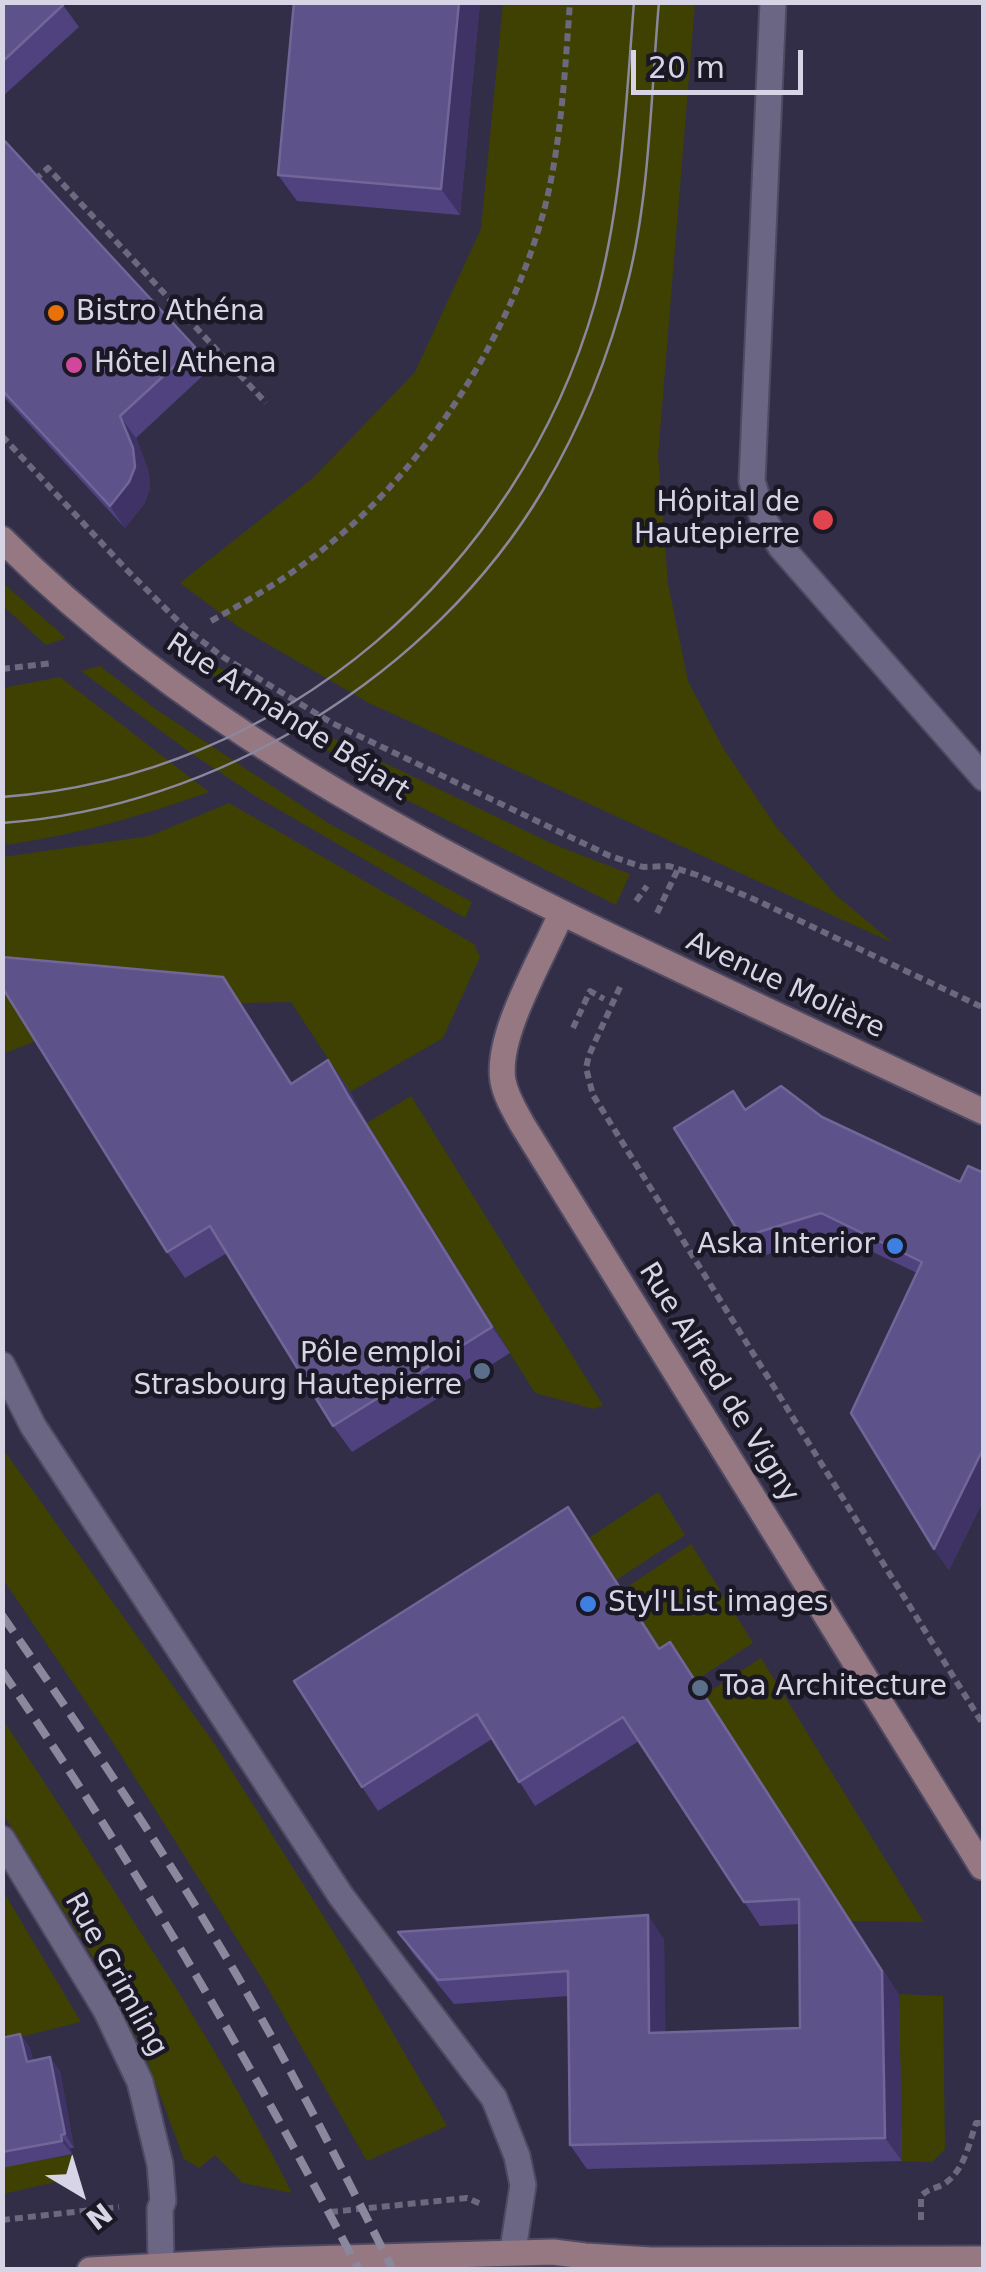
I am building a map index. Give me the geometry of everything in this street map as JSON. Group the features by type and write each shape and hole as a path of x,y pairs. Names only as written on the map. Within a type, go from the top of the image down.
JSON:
{"street":[{"path":"773,2 752,481 763,518 782,547 984,778"},
{"name":"Rue Armande Béjart","path":"2,539 124,647 202,704 330,788 562,914"},
{"name":"Avenue Molière","path":"562,914 984,1112"},
{"name":"Rue Alfred de Vigny","path":"562,914 506,1040 502,1060 510,1102 983,1869"},
{"path":"2,1365 33,1426 341,1896 494,2098 518,2156 523,2185 513,2250"},
{"name":"Rue Grimling","path":"2,1839 106,2010 140,2082 160,2164 160,2266"},
{"path":"90,2270 458,2248 513,2250 553,2261"},
{"path":"274,2260 553,2261 584,2256 651,2260 984,2259"}],"path":[{"path":"211,621 258,596 332,542 394,484 439,426 493,340 524,274 544,211 570,2"},
{"path":"36,180 48,168 266,403"},
{"path":"2,436 186,629 222,658 348,732 610,856 643,867 670,866 758,900 984,1008"},
{"path":"2,669 53,663"},
{"path":"650,929 678,869"},
{"path":"632,907 647,886"},
{"path":"573,1028 598,976"},
{"path":"625,978 589,1055 586,1068 592,1095 984,1726"},
{"path":"590,991 604,998"},
{"path":"920,2260 921,2196 956,2173 976,2123 984,2123"}],"shaded area":[{"path":"503,3 695,3 658,456 668,584 688,681 723,748 777,828 836,895 893,943 369,703 240,628 180,583 313,478 415,372 481,229"},
{"path":"3,583 66,638 46,645 3,606"},
{"path":"186,645 320,732 553,844 630,874 616,905 397,795 176,649"},
{"path":"100,666 157,710 328,823 472,902 465,918 257,797 188,751 81,671"},
{"path":"60,677 209,792 107,824 3,845 3,688"},
{"path":"229,803 474,944 480,957 443,1038 350,1092 291,1002 241,1003 38,1040 3,1054 3,857 150,836"},
{"path":"411,1096 603,1405 594,1409 535,1393 367,1123"},
{"path":"3,1449 216,1746 341,1944 447,2126 367,2161 263,1980 110,1738 3,1579"},
{"path":"658,1492 685,1535 616,1580 589,1538"},
{"path":"691,1544 753,1643 695,1681 619,1709 623,1590"},
{"path":"761,1658 924,1922 851,1921 704,1695"},
{"path":"3,1720 199,2025 292,2193 243,2183 215,2155 199,2168 184,2159 143,2050 92,1956 3,1814"},
{"path":"2,1889 81,2022 3,2041"},
{"path":"899,1994 943,1996 945,2149 932,2162 902,2161"},
{"path":"72,2155 78,2177 3,2194 2,2163"}],"building":[{"path":"2,2 61,2 63,5 2,62"},
{"path":"294,2 459,2 441,189 278,175"},
{"name":"Hôtel Athena","path":"2,138 195,347 120,416 133,448 135,467 129,482 110,506 2,390"},
{"path":"2,957 223,977 291,1084 328,1060 492,1327 333,1426 210,1226 167,1252 2,987"},
{"path":"781,1086 822,1117 960,1182 968,1166 984,1173 984,1447 934,1549 851,1413 922,1262 821,1213 742,1237 674,1128 733,1091 745,1110"},
{"path":"568,1507 659,1649 670,1642 882,1971 885,2138 570,2145 568,1971 438,1980 398,1932 648,1915 649,2033 800,2028 799,1899 744,1902 623,1717 519,1782 477,1714 362,1787 294,1681"},
{"path":"20,2034 27,2062 50,2057 65,2134 61,2135 62,2141 2,2152 2,2038"}],"tram line":[{"path":"2,797 105,781 202,749 293,702 375,643 448,571 510,490 559,400 595,303 617,192 634,2"},
{"path":"2,823 82,812 161,791 238,760 312,720 380,673 442,618 497,557 543,490 570,440 621,308 641,214 659,2"}],"railway":[{"path":"2,1615 139,1817 216,1940 308,2103 393,2270"},
{"path":"2,1671 99,1816 190,1965 359,2270"}],"place":[{"name":"Bistro Athéna","path":"56,313"},
{"name":"Hôtel Athena","path":"74,365"},
{"name":"Hôpital de Hautepierre","path":"823,520"},
{"name":"Aska Interior","path":"895,1246"},
{"name":"Pôle emploi Strasbourg Hautepierre","path":"482,1371"},
{"name":"Styl'List images","path":"588,1604"},
{"name":"Toa Architecture","path":"700,1688"}]}
